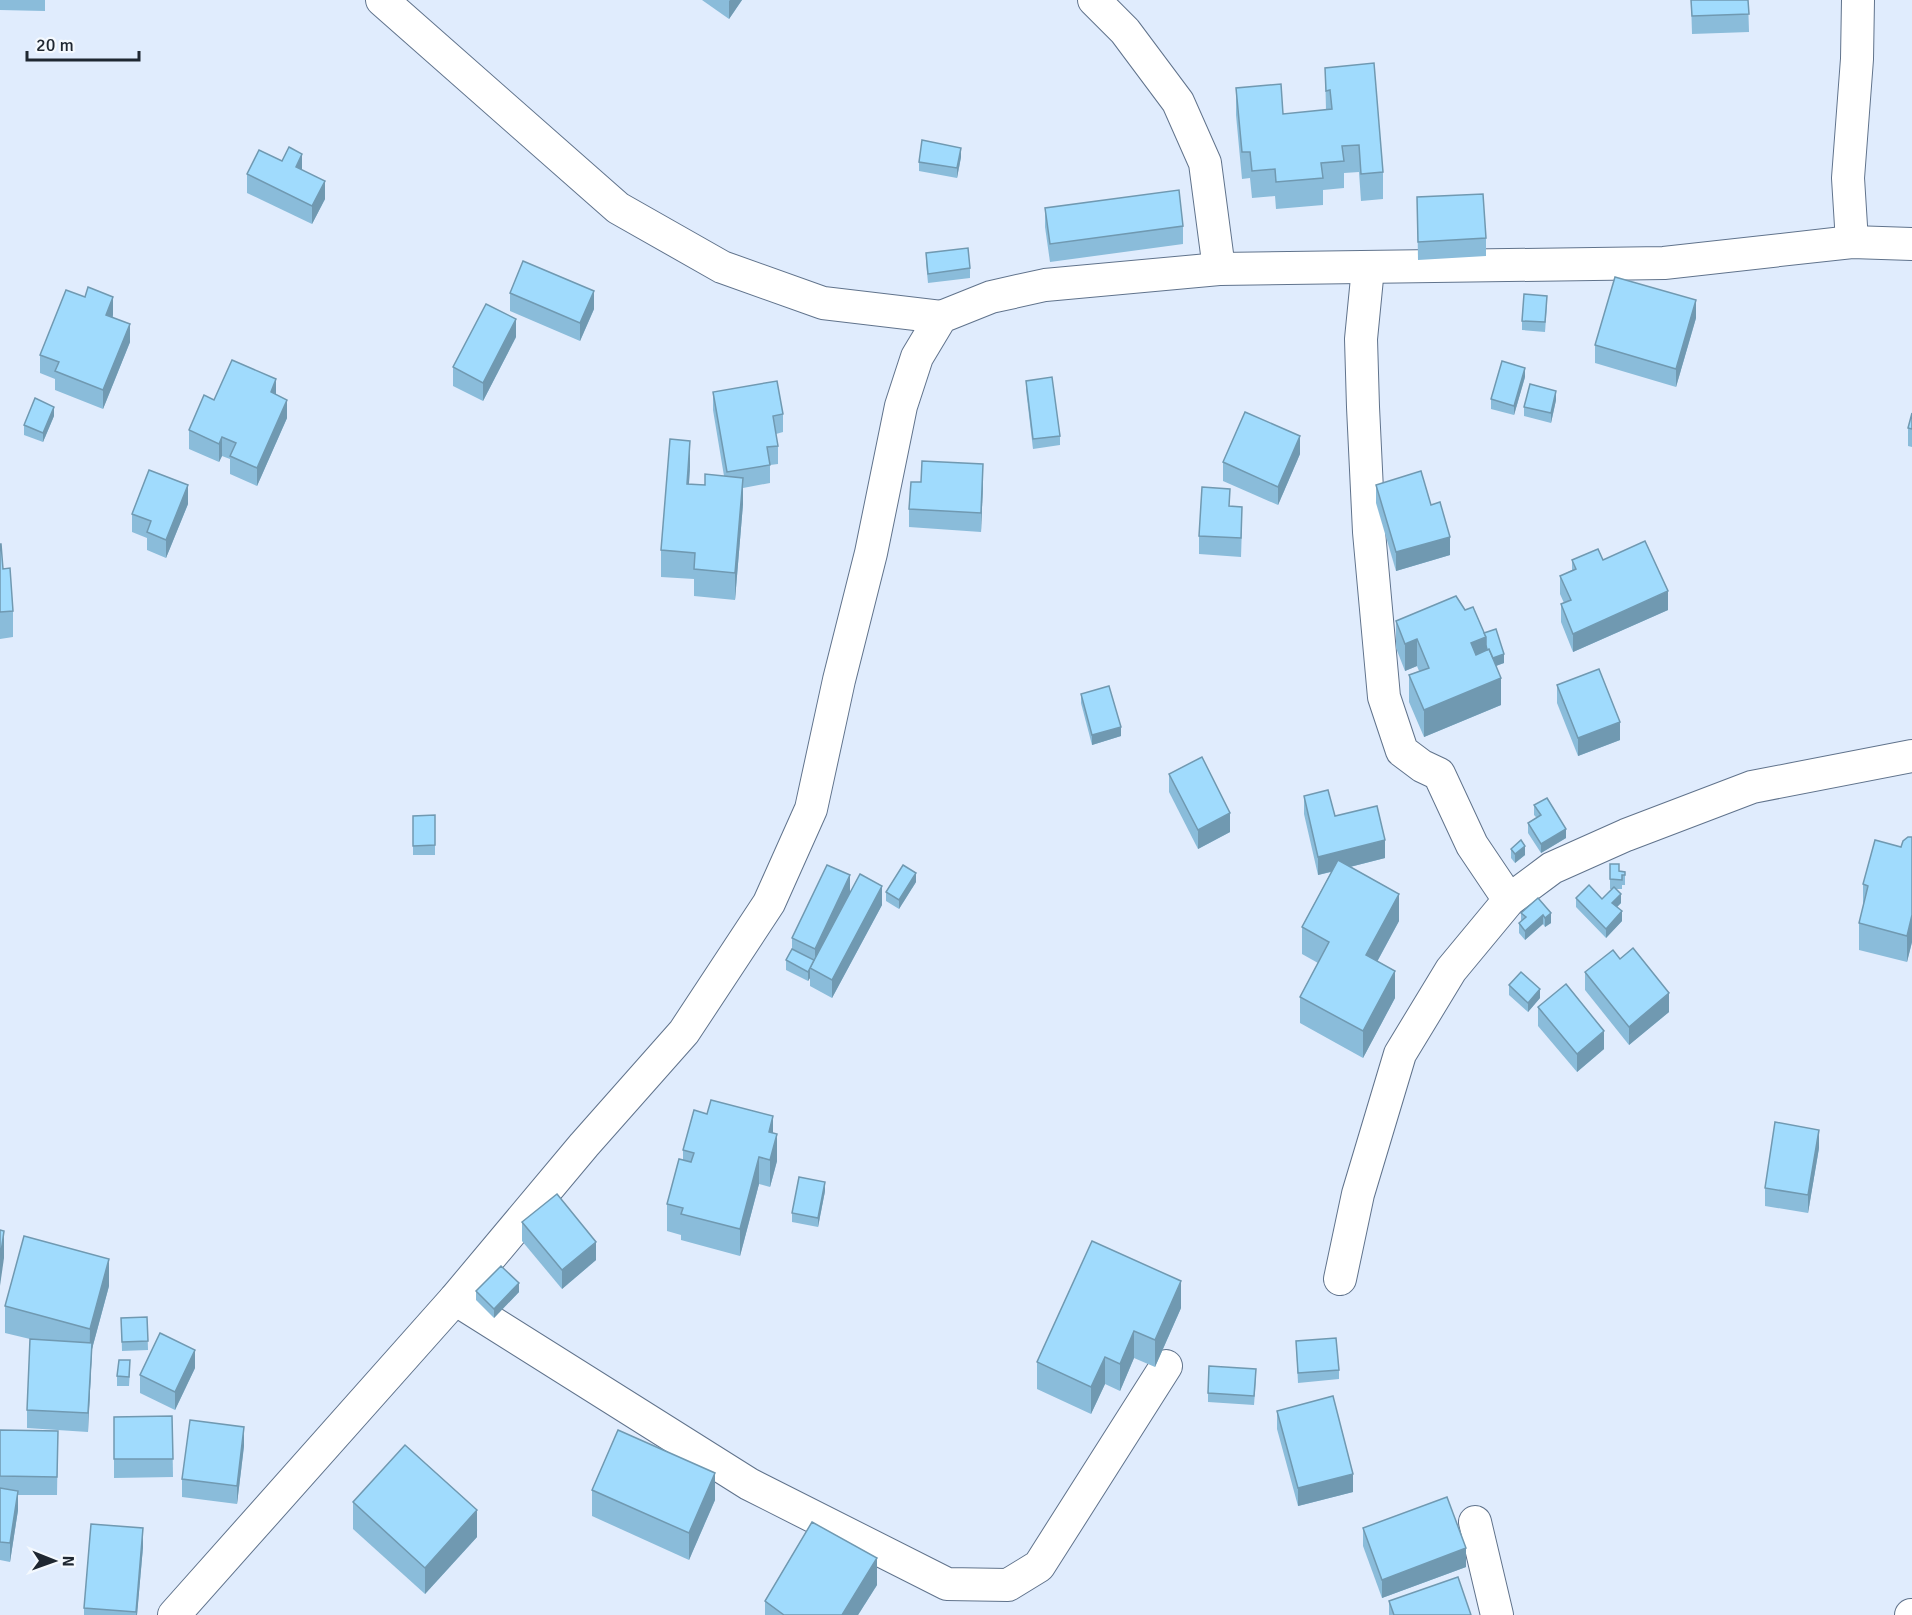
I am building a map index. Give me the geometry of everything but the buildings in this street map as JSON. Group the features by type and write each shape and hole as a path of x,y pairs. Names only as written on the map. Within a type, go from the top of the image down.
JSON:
{"street":[{"path":"382,0 618,208 722,267 824,303 941,317 991,297 1046,285 1220,269 1664,263 1852,243 1912,244"},
{"path":"1094,0 1125,31 1178,102 1204,163 1220,269"},
{"path":"1852,243 1848,178 1857,59 1858,0"},
{"path":"1368,268 1361,339 1363,407 1369,532 1384,697 1402,751 1422,766 1439,774 1472,845 1509,900"},
{"path":"174,1615 455,1299 584,1145 684,1032 769,903 811,809 839,680 872,553 901,406 917,357 941,317"},
{"path":"1340,1279 1358,1194 1400,1054 1451,970 1509,900 1552,868 1626,835 1752,787 1912,756"},
{"path":"455,1299 749,1484 947,1584 1008,1585 1039,1566 1166,1366"},
{"path":"1475,1522 1497,1615"}]}
